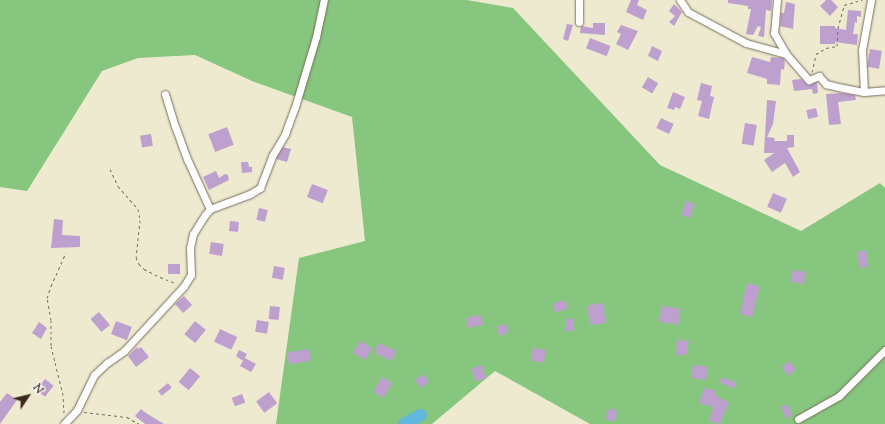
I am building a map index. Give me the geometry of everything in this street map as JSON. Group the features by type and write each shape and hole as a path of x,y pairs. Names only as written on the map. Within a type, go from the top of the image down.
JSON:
{"street":[{"path":"64,420 77,410 94,375 107,363 124,351 184,286 191,275 190,248 193,234 210,209 250,194 260,188 272,156 285,134 296,107 316,37 324,0"},
{"path":"579,0 579,22"},
{"path":"680,0 688,12 746,43 786,54"},
{"path":"776,0 774,33 786,54 809,80 819,76 826,84 864,92 885,90"},
{"path":"864,92 862,50 871,0"},
{"path":"165,94 188,161 210,209"},
{"path":"798,419 838,396 885,350"}],"path":[{"path":"809,80 815,64 816,54 826,48 837,46 838,28 844,4 862,0"},
{"path":"110,169 118,186 138,209 140,220 136,257 139,264 144,269 160,277 184,286"},
{"path":"64,420 63,396 51,346 51,320 47,298 66,253"},
{"path":"77,410 127,417 139,424"}],"green space":[{"path":"0,0 467,0 513,8 660,165 801,231 880,183 885,188 885,424 590,424 495,371 432,424 276,424 299,258 365,241 352,117 252,81 195,55 138,58 102,71 27,191 0,187"}],"building":[{"path":"631,0 639,0 637,5 647,10 643,20 626,12"},
{"path":"728,0 772,0 771,11 766,10 764,37 758,36 761,27 758,26 753,35 746,34 751,9 748,9 748,6 728,3"},
{"path":"826,0 831,0 838,7 830,16 820,6"},
{"path":"786,2 795,4 793,29 780,26 781,13 784,13"},
{"path":"674,4 682,12 674,26 669,22 675,16 669,11"},
{"path":"848,10 861,11 861,17 857,16 857,23 855,22 853,34 858,34 857,45 835,42 835,44 820,44 820,26 835,26 835,28 846,30"},
{"path":"593,23 605,23 605,35 580,33 581,26 593,28"},
{"path":"567,24 573,25 568,41 563,39"},
{"path":"621,25 638,31 628,50 616,44 621,34 617,32"},
{"path":"590,38 611,46 607,56 586,48"},
{"path":"652,46 662,51 658,61 648,56"},
{"path":"870,49 882,51 879,69 867,67"},
{"path":"752,57 770,62 771,57 783,58 785,61 784,70 781,69 780,85 767,84 767,79 747,73"},
{"path":"648,77 658,83 652,93 642,87"},
{"path":"801,79 808,85 817,82 818,93 813,94 812,89 794,91 792,80"},
{"path":"701,83 712,86 710,96 714,97 709,119 698,116 702,101 697,100"},
{"path":"673,92 685,97 680,109 675,107 674,110 667,108"},
{"path":"841,93 855,95 856,100 838,102 841,124 829,125 826,94"},
{"path":"767,100 776,101 773,124 767,137 775,138 774,141 787,141 787,135 794,135 794,147 787,148 800,172 793,177 785,163 772,172 764,160 774,153 764,153"},
{"path":"816,108 818,117 808,119 806,110"},
{"path":"661,118 674,124 669,134 656,128"},
{"path":"745,123 757,125 754,146 742,144"},
{"path":"227,127 234,145 215,152 208,134"},
{"path":"151,134 153,146 142,148 140,136"},
{"path":"283,147 291,149 287,162 276,159"},
{"path":"241,162 248,162 249,167 252,167 252,172 242,173"},
{"path":"216,171 219,178 225,174 228,175 229,180 209,190 203,177"},
{"path":"312,184 328,190 323,203 307,197"},
{"path":"773,193 787,199 781,213 767,207"},
{"path":"686,201 695,204 690,218 681,215"},
{"path":"259,208 268,210 265,222 256,220"},
{"path":"54,219 63,220 62,235 80,236 80,247 51,248"},
{"path":"230,221 239,222 238,232 229,231"},
{"path":"211,242 224,244 222,256 209,254"},
{"path":"866,250 868,267 860,268 857,252"},
{"path":"168,264 180,264 180,274 168,274"},
{"path":"274,266 285,268 283,280 272,278"},
{"path":"793,270 806,272 804,284 791,282"},
{"path":"747,283 760,286 752,317 740,314"},
{"path":"184,296 192,305 183,313 175,304"},
{"path":"565,300 568,309 555,313 553,304"},
{"path":"603,303 606,323 590,325 587,306"},
{"path":"270,306 280,307 279,320 269,319"},
{"path":"662,306 681,309 678,325 659,322"},
{"path":"99,312 110,325 102,332 91,319"},
{"path":"481,315 483,325 468,328 466,318"},
{"path":"565,319 574,319 574,331 565,331"},
{"path":"257,320 269,322 267,334 255,332"},
{"path":"116,321 132,327 127,340 111,334"},
{"path":"195,321 206,330 195,343 184,334"},
{"path":"39,322 47,328 41,339 32,333"},
{"path":"506,324 509,333 499,336 496,327"},
{"path":"220,329 237,337 231,350 214,342"},
{"path":"677,340 689,341 687,355 676,355"},
{"path":"360,341 372,348 365,360 353,353"},
{"path":"379,343 396,351 392,361 374,353"},
{"path":"137,347 138,349 141,347 149,357 136,367 128,356"},
{"path":"533,348 546,350 544,363 531,361"},
{"path":"309,349 311,361 289,364 287,352"},
{"path":"239,350 247,354 245,358 256,364 251,372 240,366 243,361 236,356"},
{"path":"789,361 796,369 789,376 781,368"},
{"path":"482,365 486,378 476,382 471,368"},
{"path":"693,365 708,367 706,380 691,378"},
{"path":"190,368 200,376 189,390 179,382"},
{"path":"423,374 429,382 421,388 415,380"},
{"path":"382,377 392,383 384,398 373,392"},
{"path":"722,377 737,383 735,389 720,383"},
{"path":"45,379 54,386 45,397 36,390"},
{"path":"168,383 172,388 162,396 158,391"},
{"path":"704,388 716,391 715,395 729,403 720,424 709,421 714,407 699,403"},
{"path":"269,392 277,403 264,413 256,401"},
{"path":"7,393 17,400 0,424 0,402"},
{"path":"242,394 245,402 235,406 232,398"},
{"path":"787,404 793,416 787,419 781,407"},
{"path":"141,409 164,424 145,424 135,416"},
{"path":"607,409 617,410 616,421 606,420"}],"waterway":[{"path":"404,424 421,415"}]}
